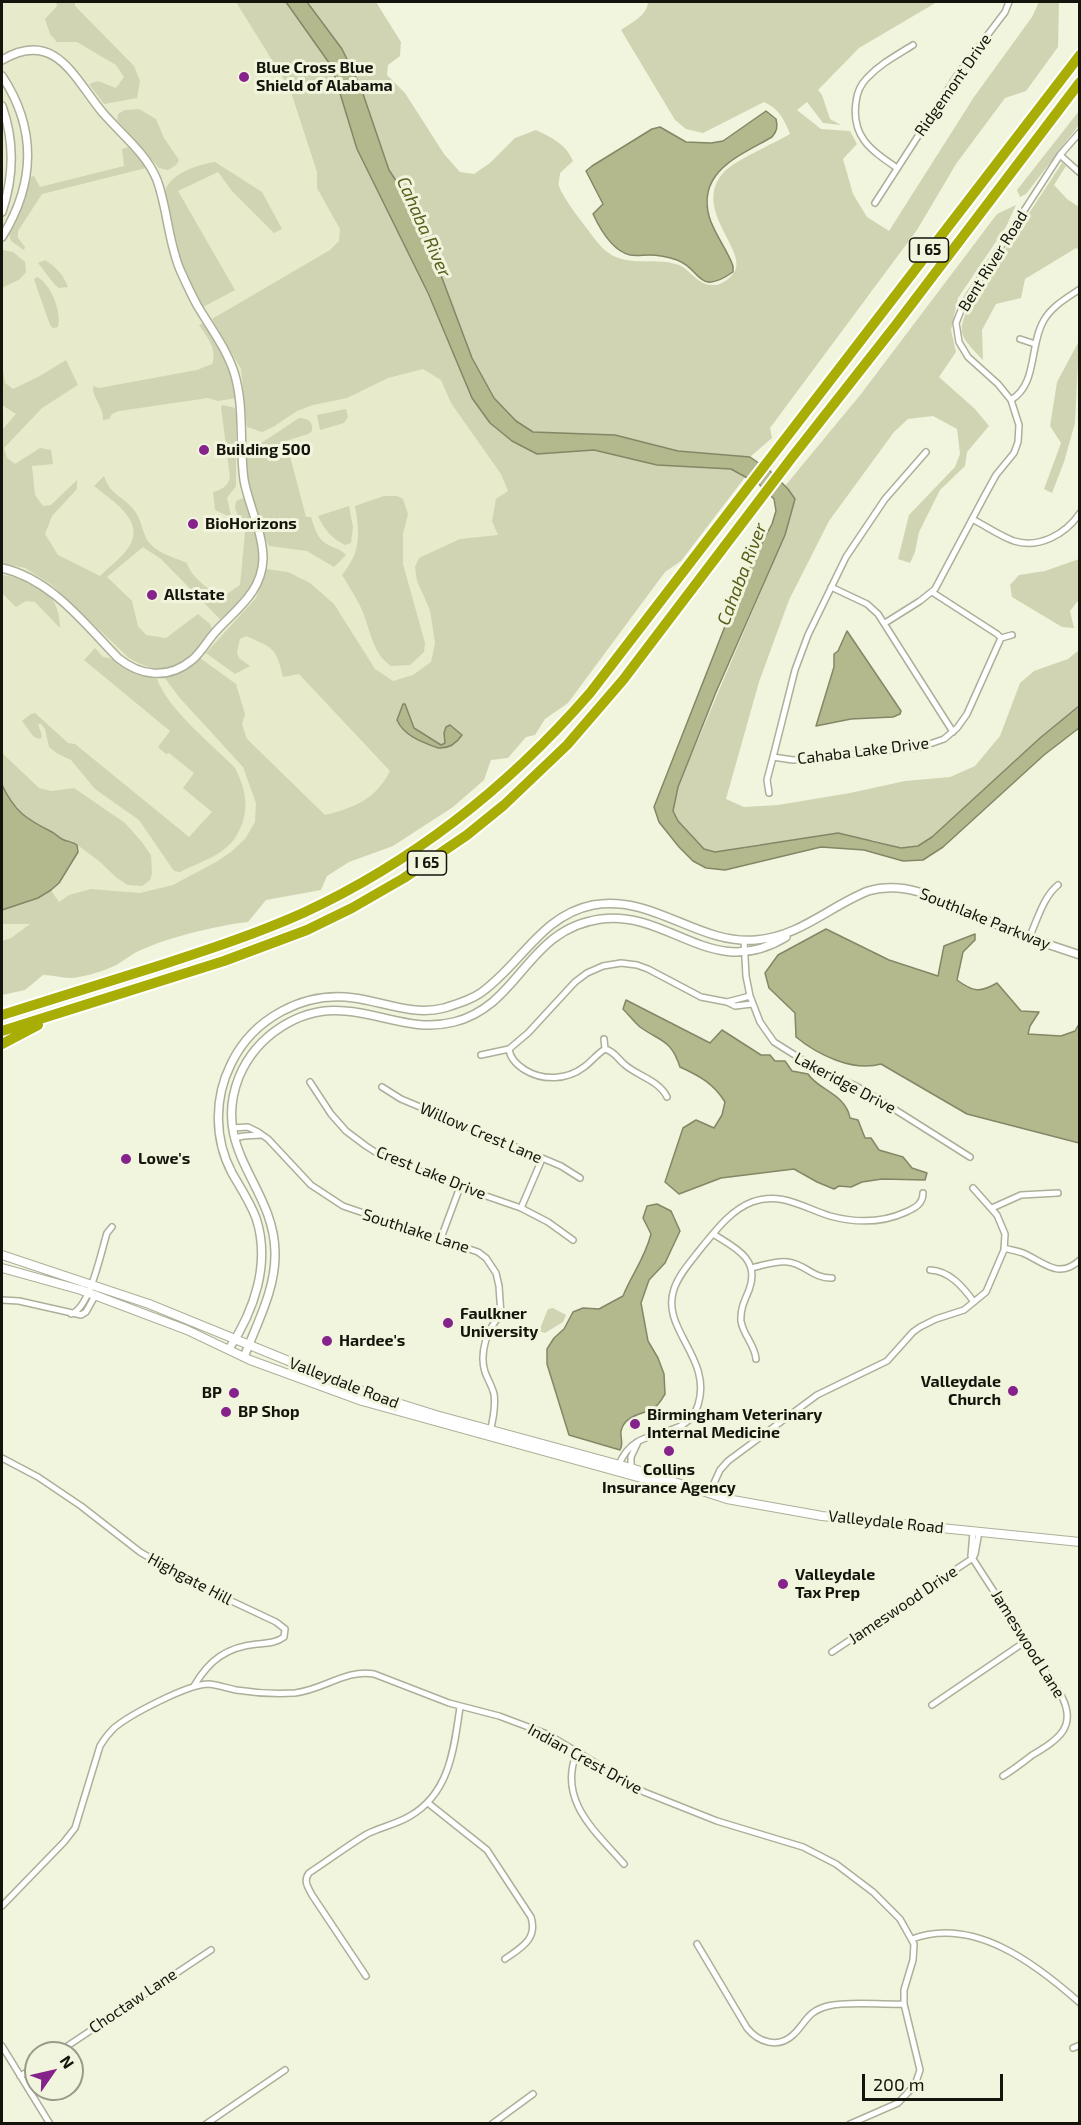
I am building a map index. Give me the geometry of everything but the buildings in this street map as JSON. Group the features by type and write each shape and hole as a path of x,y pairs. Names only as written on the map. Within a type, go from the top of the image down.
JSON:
{"highway":[{"name":"I 65","path":"2,1014 250,935 329,900 382,871 481,801 551,736 590,693 1080,55"},
{"name":"I 65","path":"2,1031 224,961 291,937 361,903 434,858 504,805 567,745 623,680 1080,82"},
{"path":"2,1044 60,1014"}],"main road":[{"name":"Valleydale Road","path":"2,1255 148,1304 372,1395 490,1432 628,1471 680,1483 709,1494 763,1507 822,1516 1080,1542"},
{"name":"Valleydale Road","path":"2,1268 87,1292 186,1330 244,1357 362,1401 619,1465 628,1471"}],"street":[{"name":"Ridgemont Drive","path":"875,203 958,74 1005,12 1009,2"},
{"path":"897,168 866,145 857,131 854,112 857,92 865,79 912,45"},
{"path":"2,60 13,54 33,51 45,53 64,62 74,72 102,112 138,150 151,168 160,190 179,268 234,372 239,396 245,484 263,554 259,581 244,604 216,631 193,659 179,669 163,673 147,673 130,667 46,587 20,573 2,568"},
{"path":"2,76 21,114 27,139 28,167 19,205 2,237"},
{"path":"2,106 10,133 12,159 8,194 2,212"},
{"name":"Bent River Road","path":"885,623 932,592 996,475 1014,453 1018,442 1019,424 1016,410 998,384 965,354 959,342 956,323 963,305 1060,155 1080,132"},
{"path":"1060,155 1080,172"},
{"path":"1011,400 1020,394 1025,385 1044,319 1050,311 1080,289"},
{"path":"1020,339 1035,344"},
{"path":"769,793 767,780 799,658 831,587 846,557 879,508 926,452"},
{"path":"972,519 1011,540 1030,542 1061,534 1080,513"},
{"path":"831,587 871,607 885,623 953,732"},
{"path":"932,592 998,634 1001,639 1012,635"},
{"name":"Cahaba Lake Drive","path":"773,757 793,760 918,748 937,742 953,732 970,709 1001,639"},
{"path":"1029,938 1045,902 1058,885"},
{"name":"Southlake Parkway","path":"244,1357 270,1291 275,1250 269,1216 242,1162 233,1133 234,1095 248,1061 266,1038 298,1018 318,1012 338,1010 415,1025 442,1024 480,1012 500,996 538,951 554,938 576,926 601,919 626,919 647,923 712,950 756,950 774,944 861,894 880,889 901,888 919,892 1029,938 1080,955"},
{"name":"Southlake Parkway","path":"229,1349 257,1287 261,1272 262,1252 256,1219 229,1165 220,1135 218,1118 220,1094 236,1054 244,1042 262,1024 294,1005 320,998 341,997 415,1010 435,1010 457,1004 490,986 552,924 569,913 593,905 617,903 642,907 722,938 766,939 793,932"},
{"name":"Lakeridge Drive","path":"744,940 746,976 752,1004 763,1029 780,1047 825,1074 881,1100 970,1157"},
{"path":"482,1055 509,1049 528,1033 575,982 587,973 603,966 621,963 637,965 696,996 727,1002 735,1006 752,1004"},
{"path":"727,1002 750,996"},
{"path":"604,1039 605,1049"},
{"path":"509,1049 512,1059 520,1068 535,1075 554,1078 578,1071 605,1049"},
{"path":"605,1049 612,1051 630,1070 660,1087 667,1097"},
{"name":"Crest Lake Drive","path":"310,1082 331,1114 357,1141 380,1155 460,1187 522,1208 548,1222 573,1240"},
{"name":"Willow Crest Lane","path":"382,1087 401,1099 570,1170 580,1178"},
{"name":"Southlake Lane","path":"233,1133 248,1127 263,1136 302,1177 332,1200 358,1212 478,1252 490,1264 498,1279 501,1315 489,1329 483,1362 494,1397 490,1432"},
{"path":"220,1135 233,1133 244,1136 263,1136"},
{"path":"522,1208 542,1159"},
{"path":"441,1238 460,1187"},
{"path":"709,1494 720,1470 728,1461 799,1407 835,1385 887,1361 913,1332 936,1319 964,1310 989,1286 1004,1248 1003,1228 992,1208 973,1188"},
{"path":"992,1208 1021,1195 1058,1192"},
{"path":"619,1465 626,1451 638,1442 653,1434 684,1425 699,1404 701,1386 699,1369 676,1322 671,1303 677,1282 713,1234 740,1208 763,1199 788,1200 840,1218 875,1221 912,1209 921,1202 923,1193"},
{"path":"71,1314 82,1307 92,1284 107,1233 112,1227"},
{"path":"713,1234 741,1252 751,1268 751,1284 743,1302 741,1318 744,1332 755,1350 756,1359"},
{"path":"1004,1248 1020,1252 1055,1269 1070,1268 1080,1260"},
{"path":"751,1268 786,1261 821,1278 832,1278"},
{"path":"930,1270 958,1282 974,1302"},
{"path":"2,1300 71,1314 84,1314 97,1296 92,1284"},
{"path":"628,1471 638,1442"},
{"name":"Highgate Hill","path":"2,1458 29,1472 81,1506 140,1552 189,1581 276,1622 285,1629 285,1635 276,1642 243,1646 220,1655 202,1673 194,1686"},
{"path":"973,1558 971,1553 976,1532"},
{"name":"Jameswood Lane","path":"973,1558 1064,1701 1068,1714 1067,1724 1051,1744 1003,1776"},
{"name":"Jameswood Drive","path":"832,1652 973,1558"},
{"path":"932,1705 1026,1641"},
{"name":"Indian Crest Drive","path":"2,1905 75,1828 97,1754 107,1735 127,1720 194,1686 207,1684 264,1692 295,1693 316,1688 348,1674 370,1673 460,1707 523,1724 547,1734 623,1781 664,1801 717,1821 781,1839 817,1854 845,1870 873,1892 900,1919 912,1939"},
{"path":"366,1976 312,1895 306,1884 306,1878 309,1873 366,1835 411,1816 428,1803 441,1786 452,1758 460,1707"},
{"path":"577,1752 571,1775 574,1798 590,1825 624,1864"},
{"path":"428,1803 487,1850 531,1917 533,1926 528,1942 505,1959"},
{"path":"849,2124 898,2103 908,2095 918,2079 920,2067 904,2004 905,1984 914,1953 912,1939 933,1934 952,1933 990,1943 1038,1968 1080,2003"},
{"path":"698,1944 747,2028 755,2036 767,2042 777,2042 791,2037 813,2012 829,2005 904,2004"},
{"name":"Choctaw Lane","path":"75,2041 211,1950"},
{"path":"1073,2048 1080,2045"},
{"path":"2,2046 50,2124"},
{"path":"206,2124 285,2070"},
{"path":"20,2076 24,2074"},
{"path":"492,2124 533,2094"}],"shaded area":[{"path":"2,2 262,2 529,495 555,614 335,838 2,951"},
{"path":"56,2 75,2 75,6 134,66 140,81 137,98 104,104 89,84 98,81 116,88 124,77 116,65 77,42 57,42 50,34 45,19 57,6"},
{"path":"236,2 286,2 332,67 472,398 537,454 594,450 657,465 731,469 746,476 681,561 665,572 568,703 545,719 535,735 526,737 508,758 491,760 484,780 453,807 393,846 349,862 327,876 321,890 266,900 248,922 220,926 159,943 133,954 114,966 89,975 70,978 43,975 25,990 2,995 2,941 11,938 30,924 2,924 2,818 59,902 69,895 91,889 140,893 173,885 231,852 245,839 255,822 256,803 243,767 179,697 164,677 186,669 200,658 236,684 245,714 242,724 247,739 325,815 363,801 384,781 390,771 299,674 283,677 278,660 268,646 246,636 240,639 237,652 239,658 250,666 235,674 206,653 256,598 267,569 288,572 310,583 334,604 375,669 393,681 413,675 431,662 435,643 430,610 417,581 415,567 419,558 460,539 498,535 492,521 496,499 508,491 501,474 451,403 441,380 423,369 388,378 347,398 297,411 262,432 247,427 241,369 212,319 330,250 339,241 340,229 317,188 317,172 290,89"},
{"path":"286,2 307,2 342,49 361,88 389,170 418,214 472,358 494,398 516,421 533,432 615,435 678,451 750,457 770,471 795,499 785,535 716,692 678,787 673,811 678,821 704,849 715,852 838,833 901,848 918,846 932,837 1040,738 1079,706 1079,728 1044,755 943,847 923,860 903,861 864,850 821,847 725,870 706,868 693,861 659,822 654,807 729,616 772,524 776,511 774,499 760,485 731,469 657,465 594,450 537,454 512,441 490,423 472,398 428,293 357,149 332,67"},
{"path":"307,2 376,2 401,42 400,56 388,65 387,75 405,93 444,154 460,172 474,174 490,163 515,138 536,130 558,142 570,155 573,161 560,173 559,186 577,215 607,252 626,260 658,261 679,265 703,283 713,285 722,283 731,276 737,262 716,214 713,201 715,187 728,168 790,134 780,115 764,102 703,133 686,129 675,120 621,30 642,15 648,2 937,2 859,48 818,90 830,119 841,125 823,123 807,102 797,110 821,129 850,131 857,144 843,159 853,194 867,217 889,231 974,97 1032,17 1039,2 1059,2 1058,47 1026,91 1005,98 956,164 917,230 770,428 772,438 750,457 678,451 615,435 533,432 516,421 494,398 472,358 418,214 389,170 361,88 342,49"},
{"path":"139,109 156,119 164,138 179,160 168,170 159,168 117,120 118,114 125,110"},
{"path":"766,111 776,119 777,129 774,135 724,166 709,187 707,200 709,216 733,266 733,272 713,282 706,282 677,260 656,255 630,255 618,249 608,239 593,214 603,204 586,171 592,166 652,129 660,127 686,142 711,143 723,141"},
{"path":"1079,111 1079,125 1026,194 1020,197 1017,190"},
{"path":"128,147 142,159 146,168 42,194 18,231 18,238 25,247 24,250 11,241 9,235 19,214 31,177 34,176 40,187 124,166 122,149"},
{"path":"215,162 262,192 282,229 274,233 232,191 218,172 178,191 235,290 203,307 182,267 165,191 173,179 179,175 200,165"},
{"path":"1062,163 1066,166 1054,185 1067,199 1079,207 1079,250 1076,248 1025,279 1021,298 996,304 982,330 983,360 964,338 963,320 972,300"},
{"path":"1016,205 1006,227 958,298 951,330 956,352 939,377 975,409 989,426 967,452 965,466 940,490 919,532 910,563 898,559 909,515 955,467 960,454 957,429 933,416 908,419 894,432 829,521 789,600 759,682 726,799 744,807 778,805 905,781 950,777 975,766 1000,736 1020,683 1034,671 1068,659 1079,650 1079,706 1040,738 932,837 918,846 901,848 873,840 760,844 714,852 704,849 678,822 673,811 678,787 785,535 795,499 785,486 861,394 997,214"},
{"path":"2,250 13,252 25,262 26,272 20,279 2,288"},
{"path":"45,260 59,272 68,287 59,288 55,285 38,263"},
{"path":"37,277 47,286 57,306 58,327 53,328 50,325 34,279"},
{"path":"205,322 232,372 236,398 218,401 208,398 119,411 112,414 109,419 103,420 93,386 99,388 197,370 212,364 213,348 199,325"},
{"path":"1079,341 1075,423 1052,493 1044,489 1061,443 1050,426 1057,382"},
{"path":"66,360 78,385 42,408 4,448 7,458 15,464 40,448 51,450 53,464 32,466 35,495 43,506 51,505 77,480 77,489 52,516 45,534 58,555 100,576 121,557 130,545 133,527 129,519 124,511 94,486 104,476 113,492 130,505 136,513 147,540 155,548 187,563 192,574 202,583 224,596 240,585 245,533 235,508 236,501 243,498 246,502 258,548 257,571 248,593 220,619 161,559 143,547 107,577 132,601 138,626 146,635 166,638 198,614 210,624 212,629 195,651 177,665 167,669 156,669 129,658 52,585 25,568 2,563 2,430 16,414 2,405 2,364 5,383 13,389"},
{"path":"221,406 235,408 236,413 236,486 227,498 231,515 228,516 215,510 213,492 223,488 230,478"},
{"path":"346,409 348,417 344,423 320,430 317,415"},
{"path":"299,418 309,421 312,431 286,441 306,517 311,517 322,541 346,555 334,567 307,551 269,546 253,499 247,472 248,452"},
{"path":"384,496 397,496 403,499 408,514 403,534 403,564 425,643 424,652 410,665 391,666 379,654 361,608 342,575 353,558 358,542 355,506"},
{"path":"349,506 353,527 351,543 345,545 329,533 318,516"},
{"path":"1079,559 1079,602 1070,611 1074,628 1062,627 1012,597 1010,585 1019,575 1045,571"},
{"path":"2,575 25,580 43,589 55,605 60,628 35,602 26,601 16,607 2,593"},
{"path":"847,631 901,711 893,717 851,719 816,726 834,667 834,654 838,651"},
{"path":"95,648 103,657 113,660 132,672 157,679 171,703 235,768 240,780 245,798 245,810 240,829 234,839 220,852 180,872 174,871 139,820 95,789 71,760 49,747 45,729 41,724 38,724 42,736 40,739 34,737 22,721 35,713 68,743 75,744 189,837 212,812 183,788 194,773 158,747 170,731 84,660"},
{"path":"405,704 414,728 441,745 445,743 446,727 450,725 462,735 446,748 438,748 414,738 400,726 397,720"},
{"path":"2,753 39,788 51,791 74,788 125,823 151,855 150,880 142,886 128,885 72,841 63,840 23,816 10,801 2,785"},
{"path":"2,785 22,814 61,839 77,845 78,852 59,883 51,890 38,898 2,910"},
{"path":"826,929 889,960 938,976 944,946 975,934 975,940 963,952 957,980 977,990 997,983 1021,1011 1039,1012 1028,1034 1061,1036 1075,1031 1079,1024 1079,1143 967,1114 881,1064 859,1066 848,1064 825,1056 796,1037 795,1013 769,988 765,973 778,955"},
{"path":"626,1000 710,1043 722,1030 761,1055 770,1055 775,1061 785,1061 792,1071 808,1074 843,1103 850,1118 858,1120 865,1138 871,1138 879,1150 903,1157 912,1168 927,1173 925,1180 882,1179 862,1182 851,1187 839,1186 834,1189 794,1169 721,1178 679,1194 665,1182 683,1128 696,1120 714,1128 722,1115 725,1102 706,1081 680,1067 669,1046 636,1023 623,1009"},
{"path":"657,1204 671,1211 680,1231 665,1263 649,1280 641,1303 648,1341 664,1374 665,1394 654,1408 626,1422 621,1431 620,1450 569,1435 547,1364 547,1349 564,1329 573,1312 583,1308 599,1309 623,1296 651,1234 643,1218 647,1206"},
{"path":"553,1308 566,1315 563,1322 545,1333 539,1331 548,1309"}],"place":[{"name":"Blue Cross Blue Shield of Alabama","path":"244,77"},
{"name":"Building 500","path":"204,450"},
{"name":"BioHorizons","path":"193,524"},
{"name":"Allstate","path":"152,595"},
{"name":"Lowe's","path":"126,1159"},
{"name":"Faulkner University","path":"448,1323"},
{"name":"Hardee's","path":"327,1341"},
{"name":"Valleydale Church","path":"1013,1391"},
{"name":"BP","path":"234,1393"},
{"name":"BP Shop","path":"226,1412"},
{"name":"Birmingham Veterinary Internal Medicine","path":"635,1424"},
{"name":"Collins Insurance Agency","path":"669,1451"},
{"name":"Valleydale Tax Prep","path":"783,1584"}],"water label":[{"name":"Cahaba River","path":"424,227"},
{"name":"Cahaba River","path":"742,574"}]}
